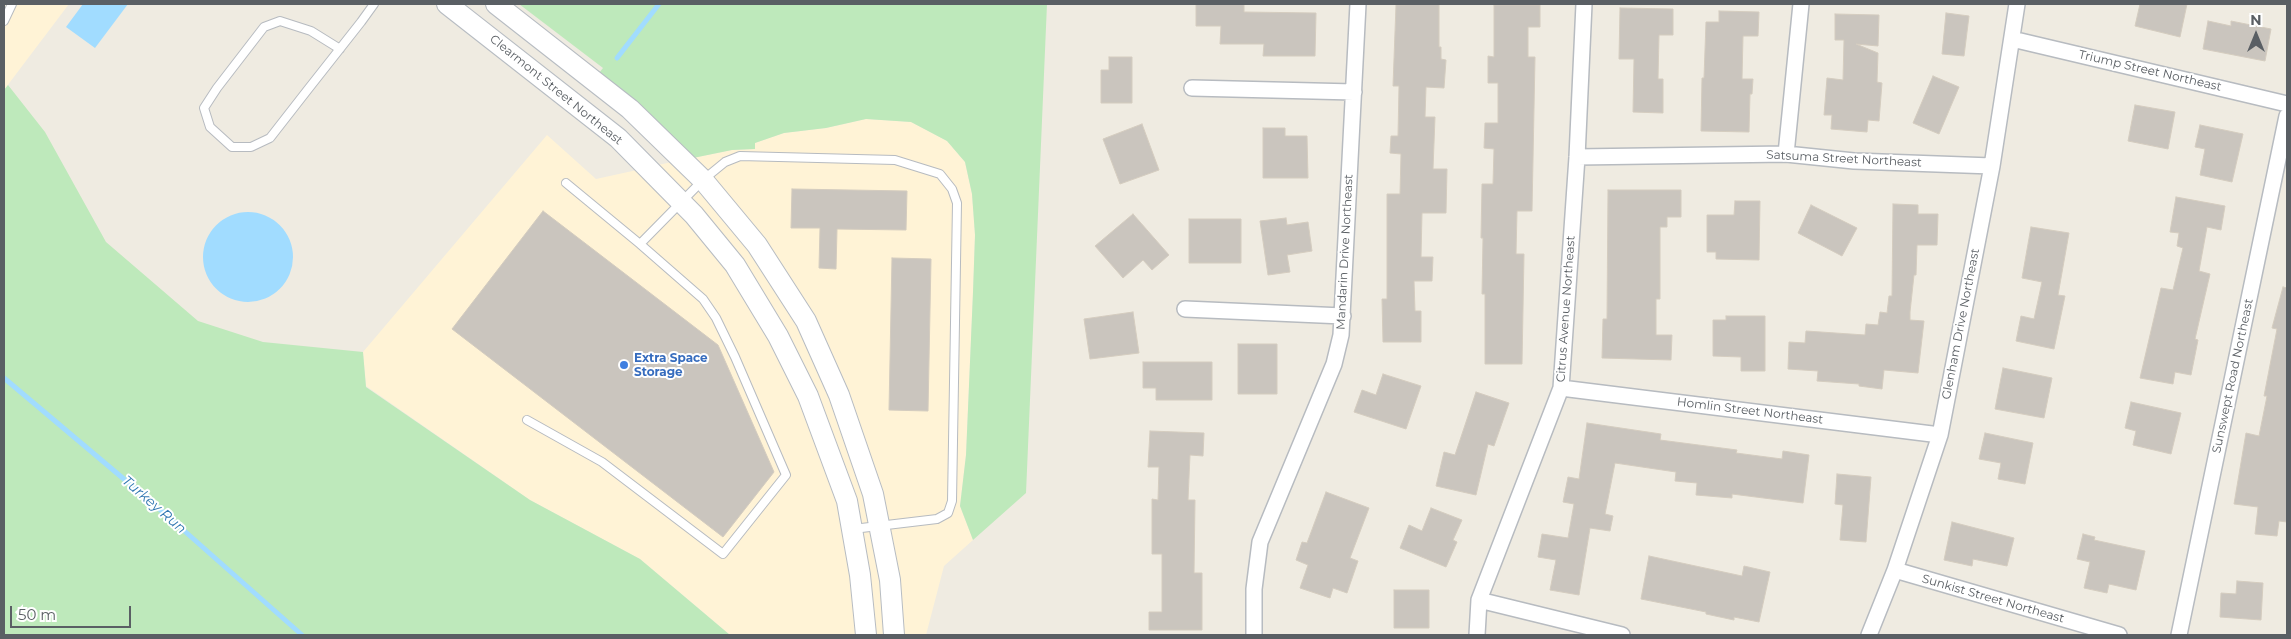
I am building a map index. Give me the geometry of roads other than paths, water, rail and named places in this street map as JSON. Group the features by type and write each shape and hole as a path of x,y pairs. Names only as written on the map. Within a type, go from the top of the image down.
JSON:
{"street":[{"name":"Clearmont Street Northeast","path":"447,4 618,138 681,201 735,266 778,336 808,396 847,500 860,574 866,635"},
{"path":"496,4 630,109 703,180 757,245 806,321 839,395 873,494 890,580 894,635"},
{"name":"Mandarin Drive Northeast","path":"1254,635 1254,589 1260,542 1334,364 1343,316 1358,4"},
{"name":"Citrus Avenue Northeast","path":"1478,635 1479,600 1561,388 1577,157 1584,4"},
{"path":"1786,154 1802,4"},
{"name":"Glenham Drive Northeast","path":"1869,635 1895,570 1940,435 1992,166 2017,4"},
{"name":"Triump Street Northeast","path":"2012,39 2287,104"},
{"path":"1192,88 1354,92"},
{"name":"Sunswept Road Northeast","path":"2178,635 2287,116"},
{"name":"Satsuma Street Northeast","path":"1577,157 1786,154 1854,161 1992,166"},
{"path":"1185,309 1343,316"},
{"name":"Homlin Street Northeast","path":"1561,388 1940,435"},
{"name":"Sunkist Street Northeast","path":"1895,570 2119,635"},
{"path":"1479,600 1622,635"}],"lane":[{"path":"4,21 12,4"},
{"path":"340,49 311,31 280,21 264,27 204,108 210,127 232,147 252,147 270,138 340,49 374,4"},
{"path":"640,244 703,180 724,162 740,156 895,160 940,174 952,189 957,203 952,501 948,514 937,519 852,529"},
{"path":"527,420 602,462 723,554 786,475 735,357 716,318 703,299 566,183"}],"water":[{"path":"83,4 128,4 95,48 66,27"},
{"path":"248,212 265,215 280,225 290,240 293,257 290,274 280,289 265,299 248,302 231,299 216,289 206,274 203,257 206,240 216,225 231,215"}],"waterway":[{"path":"617,58 659,4"},
{"name":"Turkey Run","path":"4,378 163,512 302,635"}],"place":[{"name":"Extra Space Storage","path":"624,365"}]}
